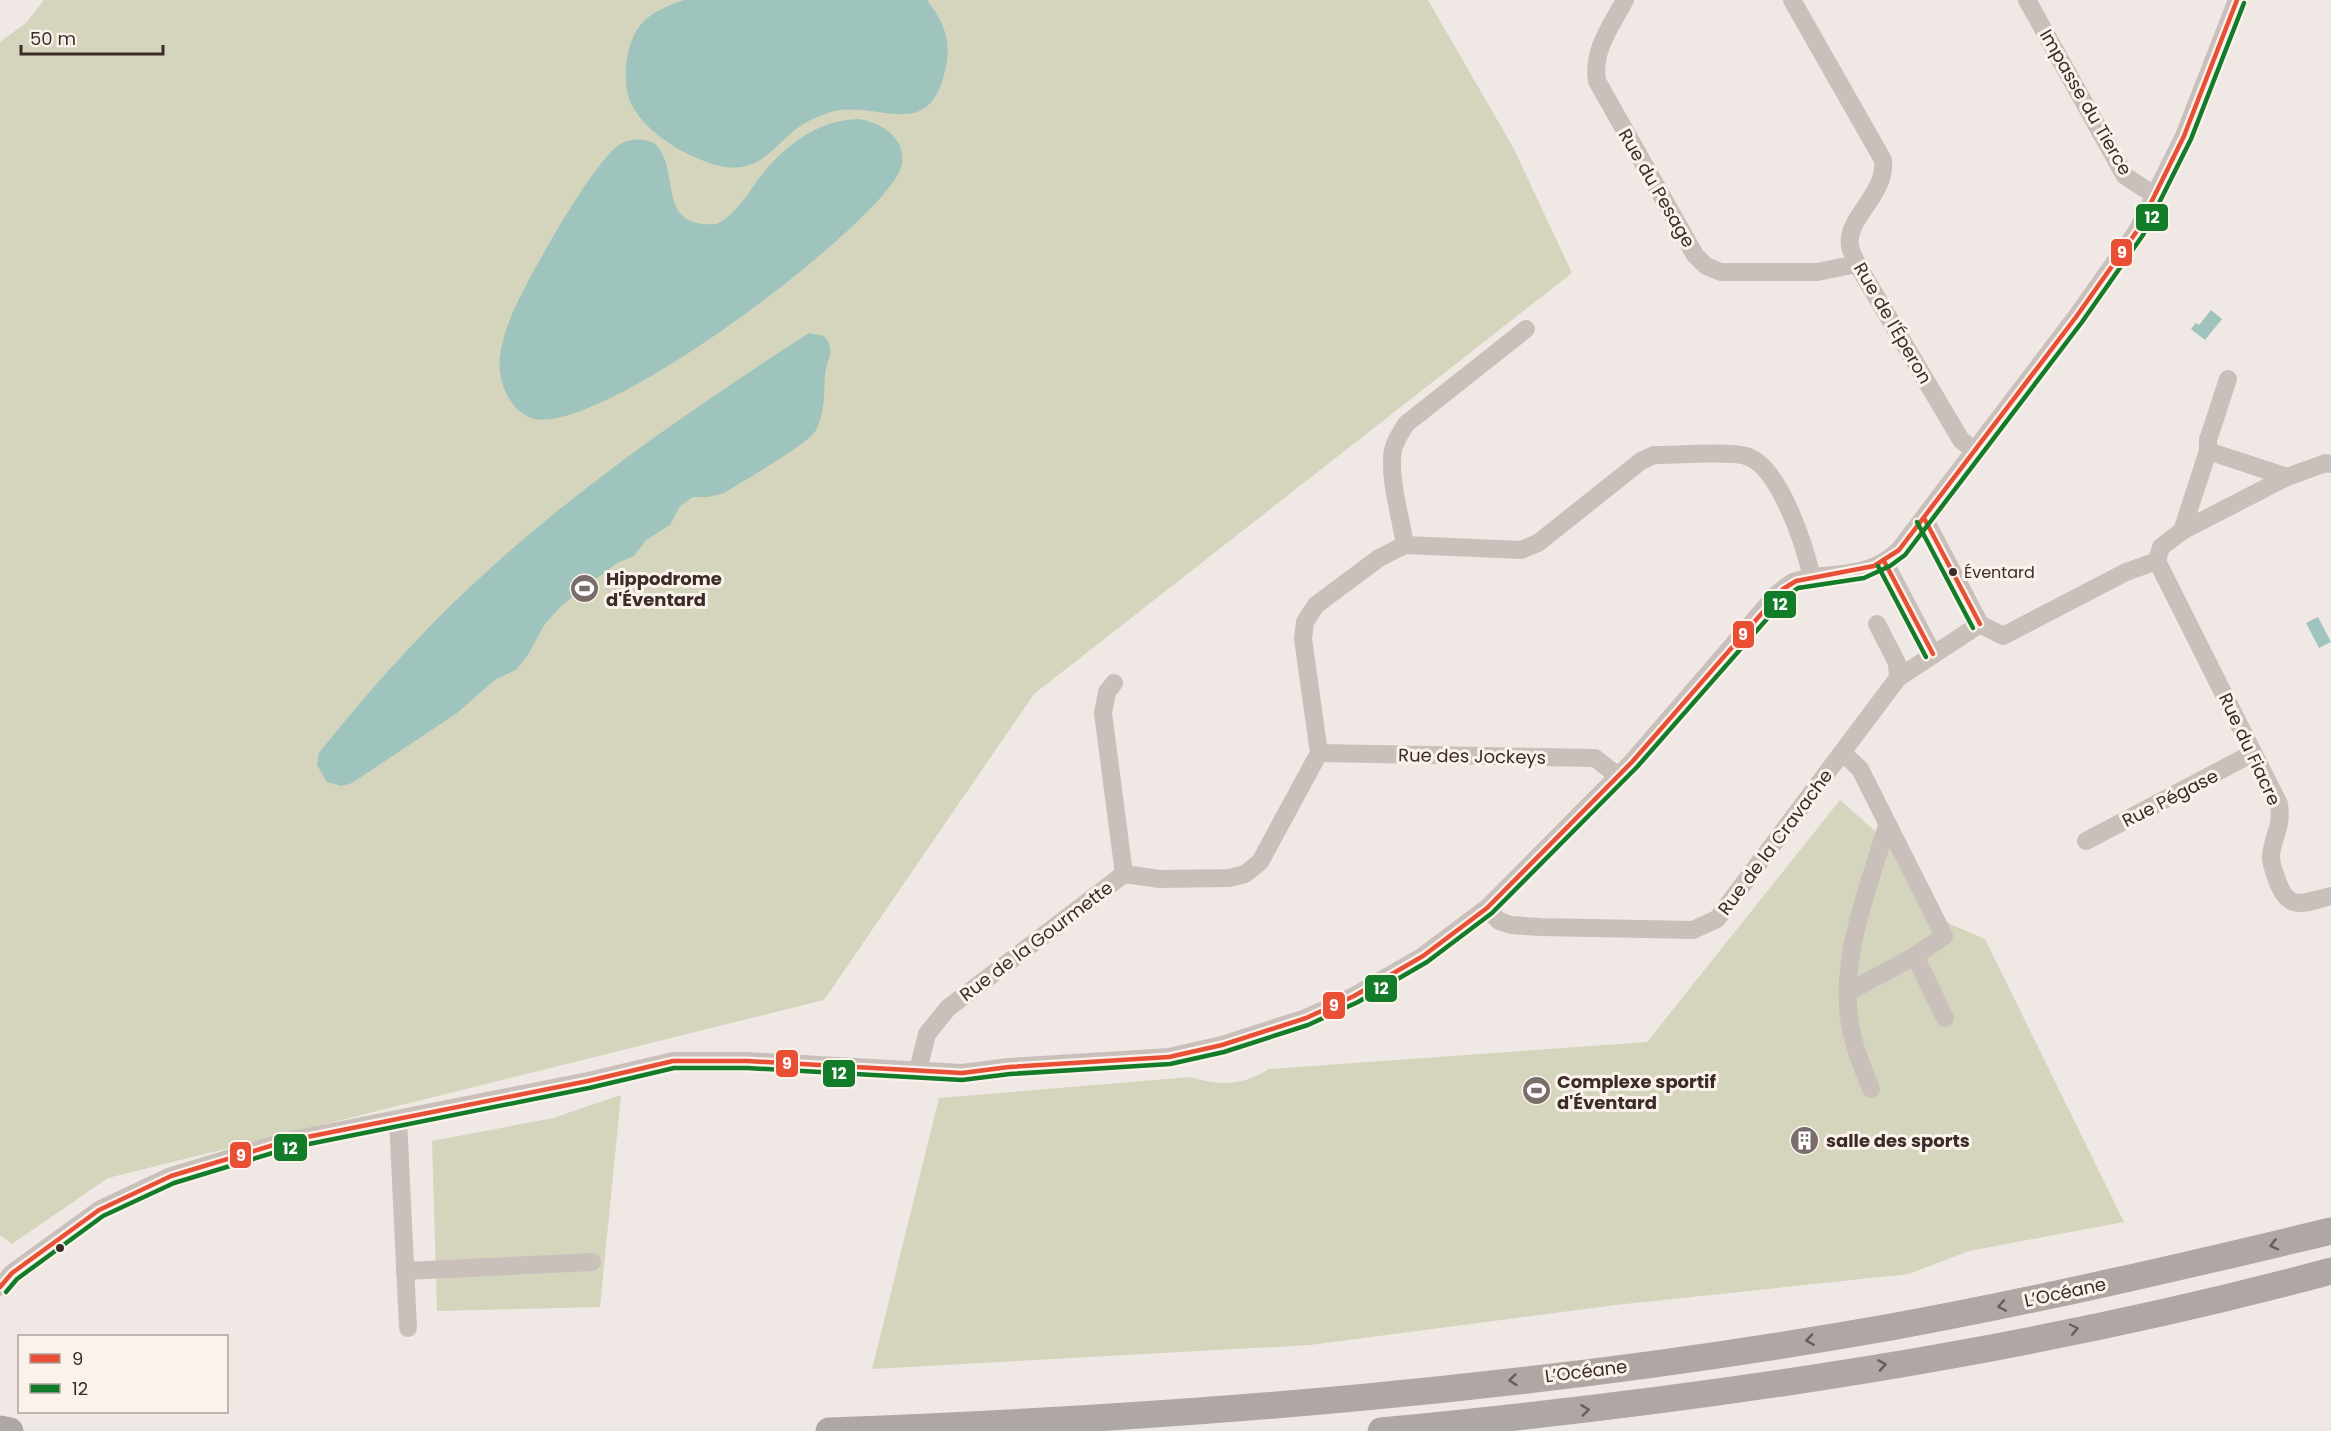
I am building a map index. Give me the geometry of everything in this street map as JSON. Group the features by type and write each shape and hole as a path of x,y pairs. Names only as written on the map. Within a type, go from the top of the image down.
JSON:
{"highway":[{"name":"L’Océane","path":"829,1431 1095,1417 1248,1406 1398,1393 1661,1362 1963,1313 2150,1274 2331,1231"},
{"path":"1381,1431 1634,1403 1930,1358 2133,1317 2331,1270"},
{"path":"0,1429 10,1431"}],"street":[{"name":"Rue du Pesage","path":"1625,0 1596,58 1598,81 1695,255 1706,266 1721,272 1817,272 1857,264"},
{"name":"Rue de l'Éperon","path":"1792,0 1882,160 1884,171 1880,185 1851,232 1850,245 1857,264 1961,440 1974,450"},
{"name":"Impasse du Tierce","path":"2027,0 2125,176 2154,195"},
{"path":"4,1274 99,1210 171,1176 287,1141 588,1081 673,1061 747,1060 962,1073 1009,1067 1169,1057 1222,1045 1306,1018 1354,996 1423,956 1486,908 1618,776 1776,595 1794,582 1863,572 1885,563 1924,518 2117,262 2136,231 2184,136 2237,0"},
{"path":"1405,545 1393,469 1393,452 1397,438 1406,424 1526,329"},
{"path":"2182,531 2228,379"},
{"path":"2208,451 2287,477"},
{"path":"1319,753 1303,639 1305,622 1316,605 1379,558 1405,545 1521,550 1538,543 1641,461 1654,455 1745,456 1768,470 1804,544 1812,578"},
{"path":"1924,518 1980,624 2003,636 2126,572 2157,561 2161,547 2182,531 2287,477 2326,463 2331,464"},
{"name":"Rue du Fiacre","path":"2157,561 2279,804 2281,819 2270,859 2281,894 2290,902 2303,903 2331,896"},
{"path":"1885,563 1933,654"},
{"path":"1877,624 1897,663 1898,678"},
{"name":"Rue de la Cravache","path":"1486,908 1499,921 1511,925 1693,930 1717,919 1898,678 1980,624"},
{"path":"1114,683 1107,692 1103,713 1124,874"},
{"name":"Rue des Jockeys","path":"1319,753 1595,758 1618,776"},
{"name":"Rue de la Gourmette","path":"918,1070 927,1034 948,1008 1124,874 1160,879 1229,878 1245,874 1260,862 1319,753"},
{"path":"1843,753 1860,769 1944,936 1915,956 1848,992"},
{"name":"Rue Pégase","path":"2086,841 2253,753"},
{"path":"1871,1089 1858,1056 1849,1019 1850,954 1887,825"},
{"path":"1915,956 1945,1018"},
{"path":"398,1119 408,1328"},
{"path":"405,1271 592,1262"}],"green space":[{"name":"Hippodrome d'Éventard","path":"44,0 1428,0 1514,149 1572,273 1034,694 824,1000 108,1178 12,1244 0,1235 0,42 27,22"},
{"name":"Complexe sportif d'Éventard","path":"1840,800 1885,840 1946,922 1985,939 2124,1222 1969,1251 1909,1274 1616,1305 1310,1345 872,1369 939,1098 1190,1077 1211,1082 1231,1083 1249,1079 1269,1069 1647,1042"},
{"path":"621,1095 600,1307 437,1311 432,1141 553,1118"}],"water":[{"path":"684,0 927,0 945,33 948,51 945,71 938,92 928,105 917,112 904,114 857,110 832,111 802,125 753,164 726,167 713,164 700,160 674,146 650,128 633,107 627,87 626,62 632,39 638,29 652,14"},
{"path":"858,119 877,124 898,142 902,151 900,170 880,199 840,238 788,282 728,326 666,367 608,399 561,417 529,417 509,399 502,382 499,364 502,344 511,317 546,249 578,197 607,156 619,145 636,140 654,143 662,154 672,195 684,217 697,223 717,224 737,208 773,162 798,140 826,125"},
{"path":"2211,310 2222,319 2205,340 2191,329 2196,323 2199,325"},
{"path":"809,333 824,336 830,346 825,375 824,403 816,430 811,436 724,493 708,497 693,497 680,506 670,525 646,540 634,556 617,563 561,606 544,625 528,655 516,670 496,679 457,713 352,783 341,786 327,782 317,765 319,753 403,654 471,586 532,532 608,471 687,414"},
{"path":"2318,617 2331,642 2319,648 2306,623"}],"transit line":[{"name":"9","path":"0,1287 12,1273 99,1210 171,1176 287,1141 588,1081 673,1061 747,1061 962,1073 1009,1067 1169,1057 1222,1045 1306,1018 1354,996 1423,956 1487,908 1632,762 1783,589 1796,581 1874,566 1899,550 2076,317 2137,231 2184,136 2237,0"},
{"name":"12","path":"6,1292 17,1279 103,1216 174,1183 289,1148 589,1088 674,1068 747,1068 962,1080 1010,1074 1170,1064 1224,1052 1308,1025 1358,1002 1427,962 1492,913 1637,767 1788,595 1798,588 1864,578 1890,566 1905,555 2082,322 2143,235 2191,139 2244,3"},
{"name":"9","path":"1924,518 1980,624"},
{"name":"12","path":"1917,522 1973,628"},
{"name":"9","path":"1885,563 1933,654"},
{"name":"12","path":"1878,566 1926,657"}],"place":[{"name":"Éventard","path":"1953,572"},
{"name":"Hippodrome d'Éventard","path":"585,588"},
{"name":"Complexe sportif d'Éventard","path":"1536,1091"},
{"name":"salle des sports","path":"1805,1140"}]}
